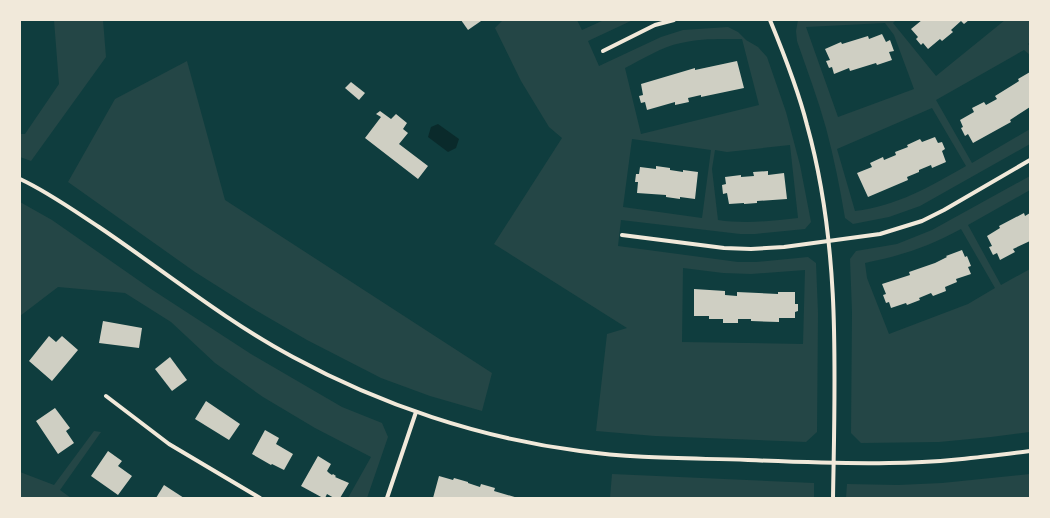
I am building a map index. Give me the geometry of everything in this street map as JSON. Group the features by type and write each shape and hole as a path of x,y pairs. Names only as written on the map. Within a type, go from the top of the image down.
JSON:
{"street":[{"path":"602,51 655,26 674,20"},
{"path":"770,20 795,86 808,126 823,200 829,241 835,330 833,498"},
{"path":"622,235 724,248 751,249 784,247 880,234 922,221 944,210 1030,160"},
{"path":"20,179 61,202 119,240 223,315 293,357 339,380 416,412 492,435 581,451 644,456 833,463 935,462 1030,451"},
{"path":"106,396 169,444 260,498"},
{"path":"387,498 416,412"}],"shaded area":[{"path":"54,20 103,20 106,57 31,161 20,157 20,134 25,134 59,84"},
{"path":"503,20 577,20 582,30 604,20 633,20 588,41 599,66 661,37 683,30 728,27 738,32 746,40 758,47 767,57 786,112 800,165 811,222 805,229 740,234 621,220 618,246 738,262 756,262 808,257 816,263 818,313 817,432 806,442 655,436 596,431 607,334 627,328 494,244 562,138 549,127 521,81 495,28","holes":["742,39 759,105 641,134 625,68 659,50 688,41","632,139 711,150 702,218 623,207","790,145 798,218 748,222 718,220 712,169 715,150 727,152","683,268 723,273 751,274 805,270 803,344 682,342"]},
{"path":"798,20 896,20 893,23 936,76 1005,20 1030,20 1030,42 1028,44 1030,46 1030,55 1024,50 936,100 972,163 1030,129 1030,144 920,206 889,217 853,224 845,218 832,150 816,95 797,41 796,31","holes":["885,23 894,35 914,89 838,117 806,27","932,108 966,166 926,188 899,200 885,205 855,211 837,149"]},
{"path":"187,61 225,200 492,373 482,411 430,396 381,378 307,340 195,272 68,182 115,99"},
{"path":"438,124 459,139 456,148 448,152 428,137 431,127"},
{"path":"1030,176 1030,190 968,225 1001,285 1030,269 1030,432 939,442 861,443 851,433 852,312 850,259 856,251 897,244 932,230","holes":["961,229 995,288 968,304 889,334 867,278 865,263 915,250"]},
{"path":"20,202 52,220 151,289 251,354 342,407 382,423 388,437 367,498 348,498 371,457 315,428 263,397 215,363 171,322 125,293 58,287 20,316"},
{"path":"94,431 101,432 60,490 71,498 20,498 20,472 54,485"},
{"path":"612,474 814,483 814,498 610,498"},
{"path":"1030,474 1030,498 846,498 847,484 898,485 942,483"}],"building":[{"path":"461,20 481,20 481,21 468,30"},
{"path":"922,20 969,20 964,24 961,21 951,30 953,32 942,41 940,39 928,49 923,43 921,45 916,39 918,37 911,29"},
{"path":"882,34 886,42 890,40 894,51 889,52 892,60 850,71 849,68 834,74 832,67 829,68 826,61 830,60 825,49 841,42 842,44 868,36 869,39"},
{"path":"737,61 744,88 701,97 701,95 688,98 689,102 675,105 675,102 647,110 645,102 641,103 639,96 643,95 641,84 695,68 695,70"},
{"path":"1030,72 1030,107 1010,120 1011,122 973,143 968,134 965,136 961,128 963,127 960,120 974,112 972,108 984,102 986,105 997,99 995,96 1019,81 1018,79"},
{"path":"351,82 365,93 359,100 345,88"},
{"path":"380,111 391,119 396,114 407,123 403,129 408,133 399,144 428,166 418,179 365,138 381,117 376,114"},
{"path":"935,137 938,143 942,142 945,149 942,151 946,162 932,168 931,165 919,170 919,172 907,177 908,180 868,197 857,173 872,167 870,163 883,157 884,160 896,155 895,152 908,147 907,145 920,139 922,142"},
{"path":"656,166 683,172 683,170 698,172 695,199 680,197 680,199 666,197 666,195 637,193 638,182 635,182 636,174 639,174 640,167 656,169"},
{"path":"768,171 768,175 784,173 787,199 757,201 757,203 729,204 727,193 723,194 722,185 726,184 725,177 741,175 741,177 754,176 753,172"},
{"path":"1024,213 1025,216 1030,213 1030,241 1013,249 1015,252 1000,260 997,253 993,255 989,247 992,246 987,236 1000,228 999,226"},
{"path":"962,250 965,257 967,256 971,266 968,267 971,274 956,279 957,282 945,287 946,291 933,296 931,293 919,298 920,300 907,305 906,303 891,308 889,302 886,303 883,295 886,294 882,284 910,275 909,272 935,263 947,257 946,256"},
{"path":"694,289 725,291 725,295 737,296 737,292 778,294 778,292 795,292 795,304 798,304 798,311 795,312 795,318 779,318 779,322 738,319 738,323 723,323 723,319 709,319 709,316 694,316"},
{"path":"103,321 142,328 139,348 99,343"},
{"path":"49,336 56,342 62,336 78,350 52,381 29,361"},
{"path":"170,357 187,380 172,391 155,369"},
{"path":"206,401 240,424 229,440 195,419"},
{"path":"55,408 70,428 66,431 74,443 58,454 36,421"},
{"path":"265,430 279,438 276,444 293,454 284,470 272,464 271,465 252,454"},
{"path":"108,451 122,461 118,466 132,476 118,495 91,476"},
{"path":"318,456 331,464 327,471 329,473 349,483 340,498 334,498 327,494 325,498 323,498 301,486"},
{"path":"439,476 453,480 454,478 480,487 481,484 495,488 494,491 518,498 433,498"},
{"path":"164,485 184,498 156,498"}]}
